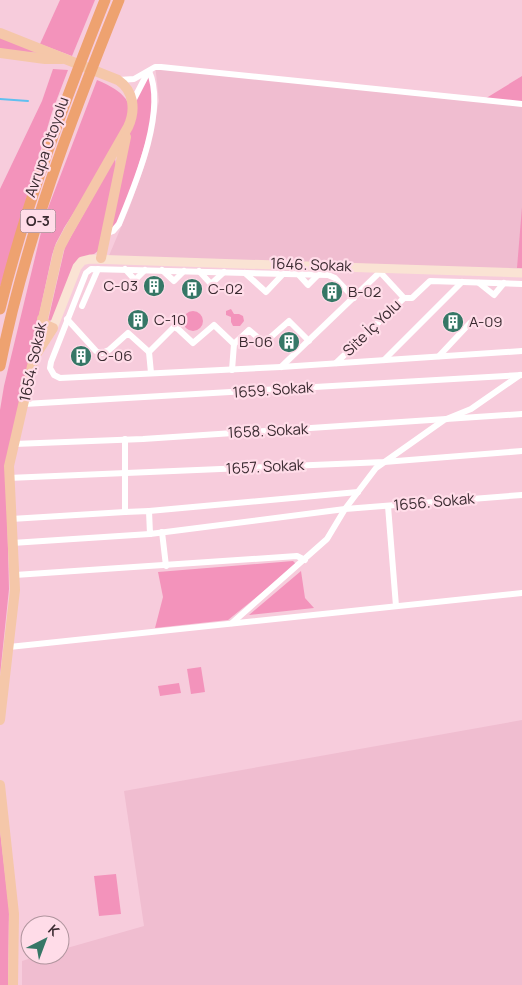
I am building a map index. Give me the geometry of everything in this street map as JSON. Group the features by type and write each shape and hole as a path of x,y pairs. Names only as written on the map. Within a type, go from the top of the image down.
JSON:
{"highway":[{"name":"Avrupa Otoyolu","path":"0,309 38,179 105,0"},
{"name":"Avrupa Otoyolu","path":"0,366 32,238 87,80 119,0"}],"main road":[{"path":"0,33 118,80 127,89 132,102"},
{"path":"0,53 45,59"},
{"path":"0,61 70,60"},
{"name":"1654. Sokak","path":"0,720 15,575 8,478 9,466 42,319 62,243 128,127 133,116 132,102"},
{"path":"101,258 128,127"},
{"path":"34,358 54,332 42,319"},
{"path":"0,786 14,914 13,985"}],"street":[{"path":"118,80 134,79 155,67 161,67 522,104"},
{"path":"132,102 149,71"},
{"path":"105,234 114,231 119,224 143,159 155,103 153,80 149,71"},
{"name":"1646. Sokak","path":"54,332 78,264 87,259 101,258 380,270 522,273"},
{"path":"82,306 98,269 332,276 354,298"},
{"name":"Site İç Yolu","path":"98,269 87,271 68,319 54,332 59,341 50,366 52,374 58,378 232,370 522,351"},
{"path":"162,270 174,281 184,271"},
{"path":"281,367 354,298 380,270 404,298"},
{"path":"199,271 211,284 224,272"},
{"path":"245,273 266,292 283,274"},
{"name":"Site İç Yolu","path":"336,363 404,298 412,298 430,281 521,285"},
{"name":"Site İç Yolu","path":"384,360 462,282"},
{"name":"Site İç Yolu","path":"479,283 494,295 504,284"},
{"path":"68,319 96,351 100,353 107,352 128,333 149,352 151,373"},
{"path":"232,370 234,344 249,330 264,343 289,321 308,341"},
{"path":"439,356 470,323"},
{"path":"149,352 175,327 193,343 214,325 234,344"},
{"path":"54,332 59,341"},
{"path":"232,624 327,539 345,509 373,471 444,420 471,409 522,375"},
{"name":"1659. Sokak","path":"24,404 522,375"},
{"name":"1658. Sokak","path":"14,444 125,439 522,414"},
{"path":"125,439 126,512"},
{"name":"1657. Sokak","path":"8,478 384,462 522,451"},
{"path":"11,519 149,511 358,492"},
{"name":"1656. Sokak","path":"12,543 150,534 345,509 522,495"},
{"path":"388,506 396,606"},
{"path":"149,511 150,534"},
{"path":"162,532 166,566"},
{"path":"15,575 296,556 305,560"},
{"path":"9,647 522,592"}],"shaded area":[{"path":"60,0 95,0 72,56 40,44"},
{"path":"0,36 40,53 0,50"},
{"path":"155,64 522,102 522,273 108,258 130,206 147,158 159,101"},
{"path":"53,69 68,70 52,112 0,288 0,189 42,101"},
{"path":"149,71 153,80 153,118 125,209 111,232 133,101"},
{"path":"522,76 522,104 483,100"},
{"path":"97,80 112,87 122,95 130,109 122,132 63,230 52,255 6,469 9,589 0,675 0,410 4,386 45,216"},
{"path":"115,158 116,166 98,251 81,258 52,320 48,321 65,247"},
{"path":"522,207 522,268 517,268"},
{"path":"231,309 234,314 243,316 244,321 240,326 233,326 231,317 226,315 226,311"},
{"path":"193,311 200,314 203,321 200,328 193,331 186,328 183,321 186,314"},
{"path":"293,561 295,566 228,620 155,628 163,597 158,572"},
{"path":"301,571 305,598 314,608 249,615"},
{"path":"201,667 205,692 191,694 187,669"},
{"path":"179,683 181,693 160,696 158,686"},
{"path":"522,720 522,985 22,985 22,965 70,965 70,947 144,926 124,791"},
{"path":"0,830 9,908 8,985 0,985"},
{"path":"116,874 121,914 99,916 94,876"}],"waterway":[{"path":"0,99 28,101"}],"place":[{"name":"C-03","path":"154,286"},
{"name":"C-02","path":"192,289"},
{"name":"B-02","path":"332,292"},
{"name":"C-10","path":"138,320"},
{"name":"A-09","path":"453,322"},
{"name":"B-06","path":"289,342"},
{"name":"C-06","path":"81,356"}]}
